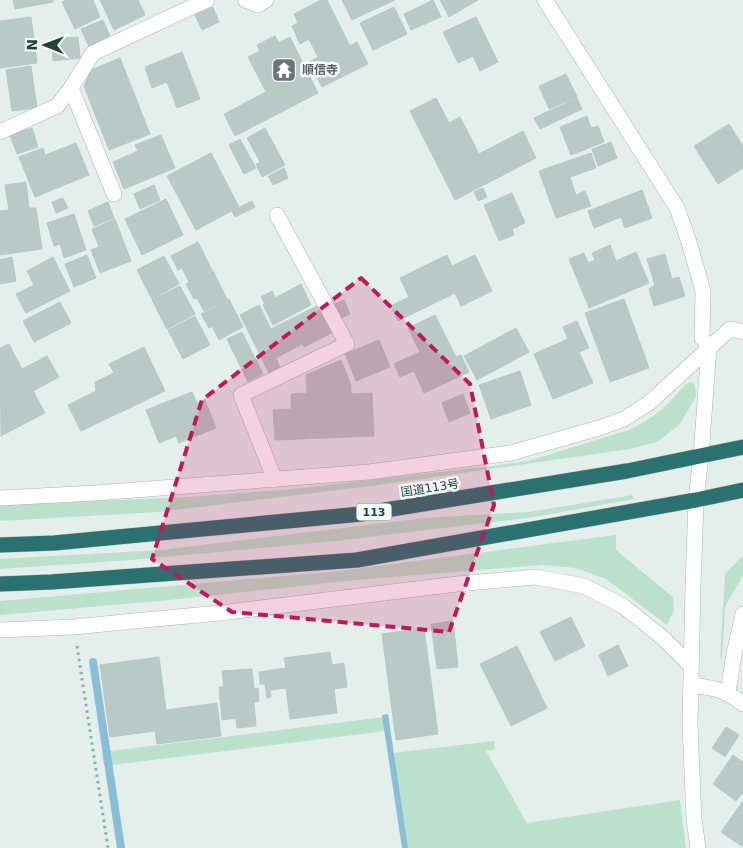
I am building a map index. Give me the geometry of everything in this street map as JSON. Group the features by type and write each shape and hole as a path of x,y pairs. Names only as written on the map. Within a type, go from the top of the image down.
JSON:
{"highway":[{"name":"国道113号","path":"0,545 54,543 361,514 627,471 743,447"},
{"path":"0,584 357,560 743,490"}],"street":[{"path":"0,132 57,106 93,53 207,0"},
{"path":"245,0 258,5 266,0"},
{"path":"545,0 677,208 689,242 702,291 702,338 709,347 696,500 690,724 694,819 698,848"},
{"path":"70,88 114,194"},
{"path":"275,480 242,395 347,344 277,214"},
{"path":"0,498 96,493 369,472 511,453 624,419 649,403 730,329 743,332"},
{"path":"0,630 74,627 220,613 457,584 535,577 584,586 623,606 663,638 691,666"},
{"path":"728,692 743,614"},
{"path":"691,685 710,687 728,692 743,704"}],"path":[{"path":"74,627 108,848"}],"highlighted area":[{"path":"361,278 470,384 494,505 449,632 232,612 152,559 202,400"}],"green space":[{"path":"691,382 695,385 696,397 679,425 657,442 630,449 379,485 159,512 0,521 0,505 188,497 293,489 528,461 629,430 654,416 686,384"},
{"path":"633,495 634,499 534,517 336,541 131,560 0,569 0,559 161,550 424,518 529,512"},
{"path":"616,535 616,550 673,597 674,610 667,625 606,579 576,568 542,565 356,580 170,600 0,615 0,601 331,572"},
{"path":"743,556 743,575 725,607 722,656 720,660 725,574"},
{"path":"384,717 386,731 104,766 102,752"},
{"path":"494,741 495,749 486,751 527,823 680,800 686,848 407,848 393,753"}],"water":[{"path":"388,714 408,848 402,848 382,715"}],"building":[{"path":"13,0 53,0 53,2 15,9"},
{"path":"67,0 93,0 100,17 75,29 62,2"},
{"path":"100,0 138,0 145,15 114,30"},
{"path":"321,0 327,0 350,46 357,42 368,64 322,87 309,62 318,57 309,39 300,44 292,26 298,23 294,14"},
{"path":"342,0 395,0 352,20"},
{"path":"433,0 441,17 411,30 404,14"},
{"path":"440,0 478,0 449,17"},
{"path":"213,7 219,22 202,30 195,15"},
{"path":"394,7 407,34 373,50 360,23"},
{"path":"31,17 37,63 0,68 0,21"},
{"path":"476,17 498,62 480,71 473,56 458,63 443,32"},
{"path":"103,20 110,36 89,47 81,29"},
{"path":"275,36 279,43 290,37 318,93 235,136 224,114 266,92 248,57 260,51 257,45"},
{"path":"78,37 80,58 53,61 52,39"},
{"path":"182,52 200,99 177,108 167,82 152,88 145,67"},
{"path":"120,58 150,134 109,150 84,86 91,70"},
{"path":"31,66 37,108 12,111 6,70"},
{"path":"566,74 577,97 549,109 539,86"},
{"path":"436,98 449,123 460,117 479,154 523,131 536,158 455,200 410,111"},
{"path":"577,98 582,109 540,129 534,118"},
{"path":"587,116 591,128 598,126 604,142 571,155 560,127"},
{"path":"729,124 743,146 743,168 718,184 694,146"},
{"path":"32,128 38,147 17,154 10,135"},
{"path":"265,128 285,165 262,177 256,164 260,162 247,138"},
{"path":"161,135 175,168 124,189 113,162 138,151 135,145"},
{"path":"240,139 256,168 244,174 229,145"},
{"path":"611,142 617,158 598,166 592,149"},
{"path":"76,143 89,175 35,197 19,157 43,148 45,155"},
{"path":"211,153 239,207 196,230 167,176"},
{"path":"591,153 596,168 570,177 576,195 585,191 591,206 556,218 539,171"},
{"path":"284,168 288,178 273,185 268,176"},
{"path":"26,182 29,208 36,208 42,249 0,255 0,211 9,210 5,185"},
{"path":"154,185 160,200 140,209 134,194"},
{"path":"483,188 487,197 478,201 474,192"},
{"path":"642,190 652,218 625,228 621,217 594,228 588,211"},
{"path":"512,193 525,223 512,229 514,235 499,241 484,205"},
{"path":"63,198 68,208 56,213 52,202"},
{"path":"166,199 183,235 142,255 125,219"},
{"path":"252,201 255,207 235,217 232,211"},
{"path":"108,202 114,218 94,226 88,211"},
{"path":"74,214 86,250 64,258 60,244 54,246 47,223"},
{"path":"115,219 131,261 100,273 91,250 99,247 92,229"},
{"path":"198,242 212,270 189,282 182,268 178,270 171,256"},
{"path":"610,245 616,261 636,252 649,283 589,308 569,259 584,253 588,263 595,260 592,253"},
{"path":"665,254 672,279 679,277 685,296 654,306 649,289 655,285 647,259"},
{"path":"87,255 96,278 74,287 65,264"},
{"path":"447,255 452,266 475,255 492,291 461,306 455,293 398,321 391,306 409,297 400,278"},
{"path":"164,256 179,284 152,299 137,270"},
{"path":"12,257 16,281 0,284 0,260"},
{"path":"53,257 70,291 26,313 16,294 34,285 27,271"},
{"path":"213,271 227,299 204,311 197,298 194,299 186,284"},
{"path":"301,284 311,305 273,325 261,297 272,291 275,298"},
{"path":"180,286 195,314 167,329 152,300"},
{"path":"229,299 243,327 219,340 212,326 209,328 201,314"},
{"path":"624,299 649,368 610,382 585,313"},
{"path":"344,300 350,314 339,319 333,305"},
{"path":"60,302 71,323 34,342 23,321"},
{"path":"259,305 271,329 319,305 333,332 304,347 302,344 276,358 280,367 269,373 240,315"},
{"path":"435,315 456,357 461,355 469,372 424,393 414,371 400,377 394,364 420,352 408,328"},
{"path":"195,316 210,345 183,359 168,330"},
{"path":"577,321 589,348 579,352 593,383 553,399 534,354 568,339 563,327"},
{"path":"516,328 529,352 477,380 464,356"},
{"path":"242,332 263,374 248,382 227,339"},
{"path":"379,340 390,367 356,381 345,354"},
{"path":"9,344 22,369 47,356 59,377 33,391 45,413 1,436 0,348"},
{"path":"144,347 165,391 81,431 68,405 96,391 95,382 114,373 109,364"},
{"path":"341,360 351,385 351,394 372,393 374,436 275,440 273,410 291,409 291,394 307,393 306,375"},
{"path":"520,371 531,405 491,419 479,385"},
{"path":"192,392 197,403 205,400 216,428 179,443 176,436 159,443 146,410"},
{"path":"463,394 470,413 449,422 442,403"},
{"path":"571,617 585,646 555,661 540,632"},
{"path":"453,621 458,667 437,669 431,624"},
{"path":"424,628 438,734 396,740 382,634"},
{"path":"618,645 628,666 608,676 599,655"},
{"path":"517,646 547,708 511,726 480,664"},
{"path":"330,652 332,665 344,663 347,687 334,689 337,713 290,719 286,688 270,690 271,697 267,698 265,684 260,684 259,672 286,668 284,658"},
{"path":"159,657 166,710 217,703 221,736 157,744 155,731 110,737 100,665"},
{"path":"252,669 254,689 258,688 259,701 254,702 256,726 237,728 236,718 222,720 219,687 224,687 222,671"},
{"path":"726,727 739,735 725,757 712,748"},
{"path":"733,755 743,762 743,792 736,801 713,784"},
{"path":"743,801 743,847 721,832"}],"waterway":[{"path":"93,662 121,848"}],"place":[{"name":"順信寺","path":"284,70"}]}
